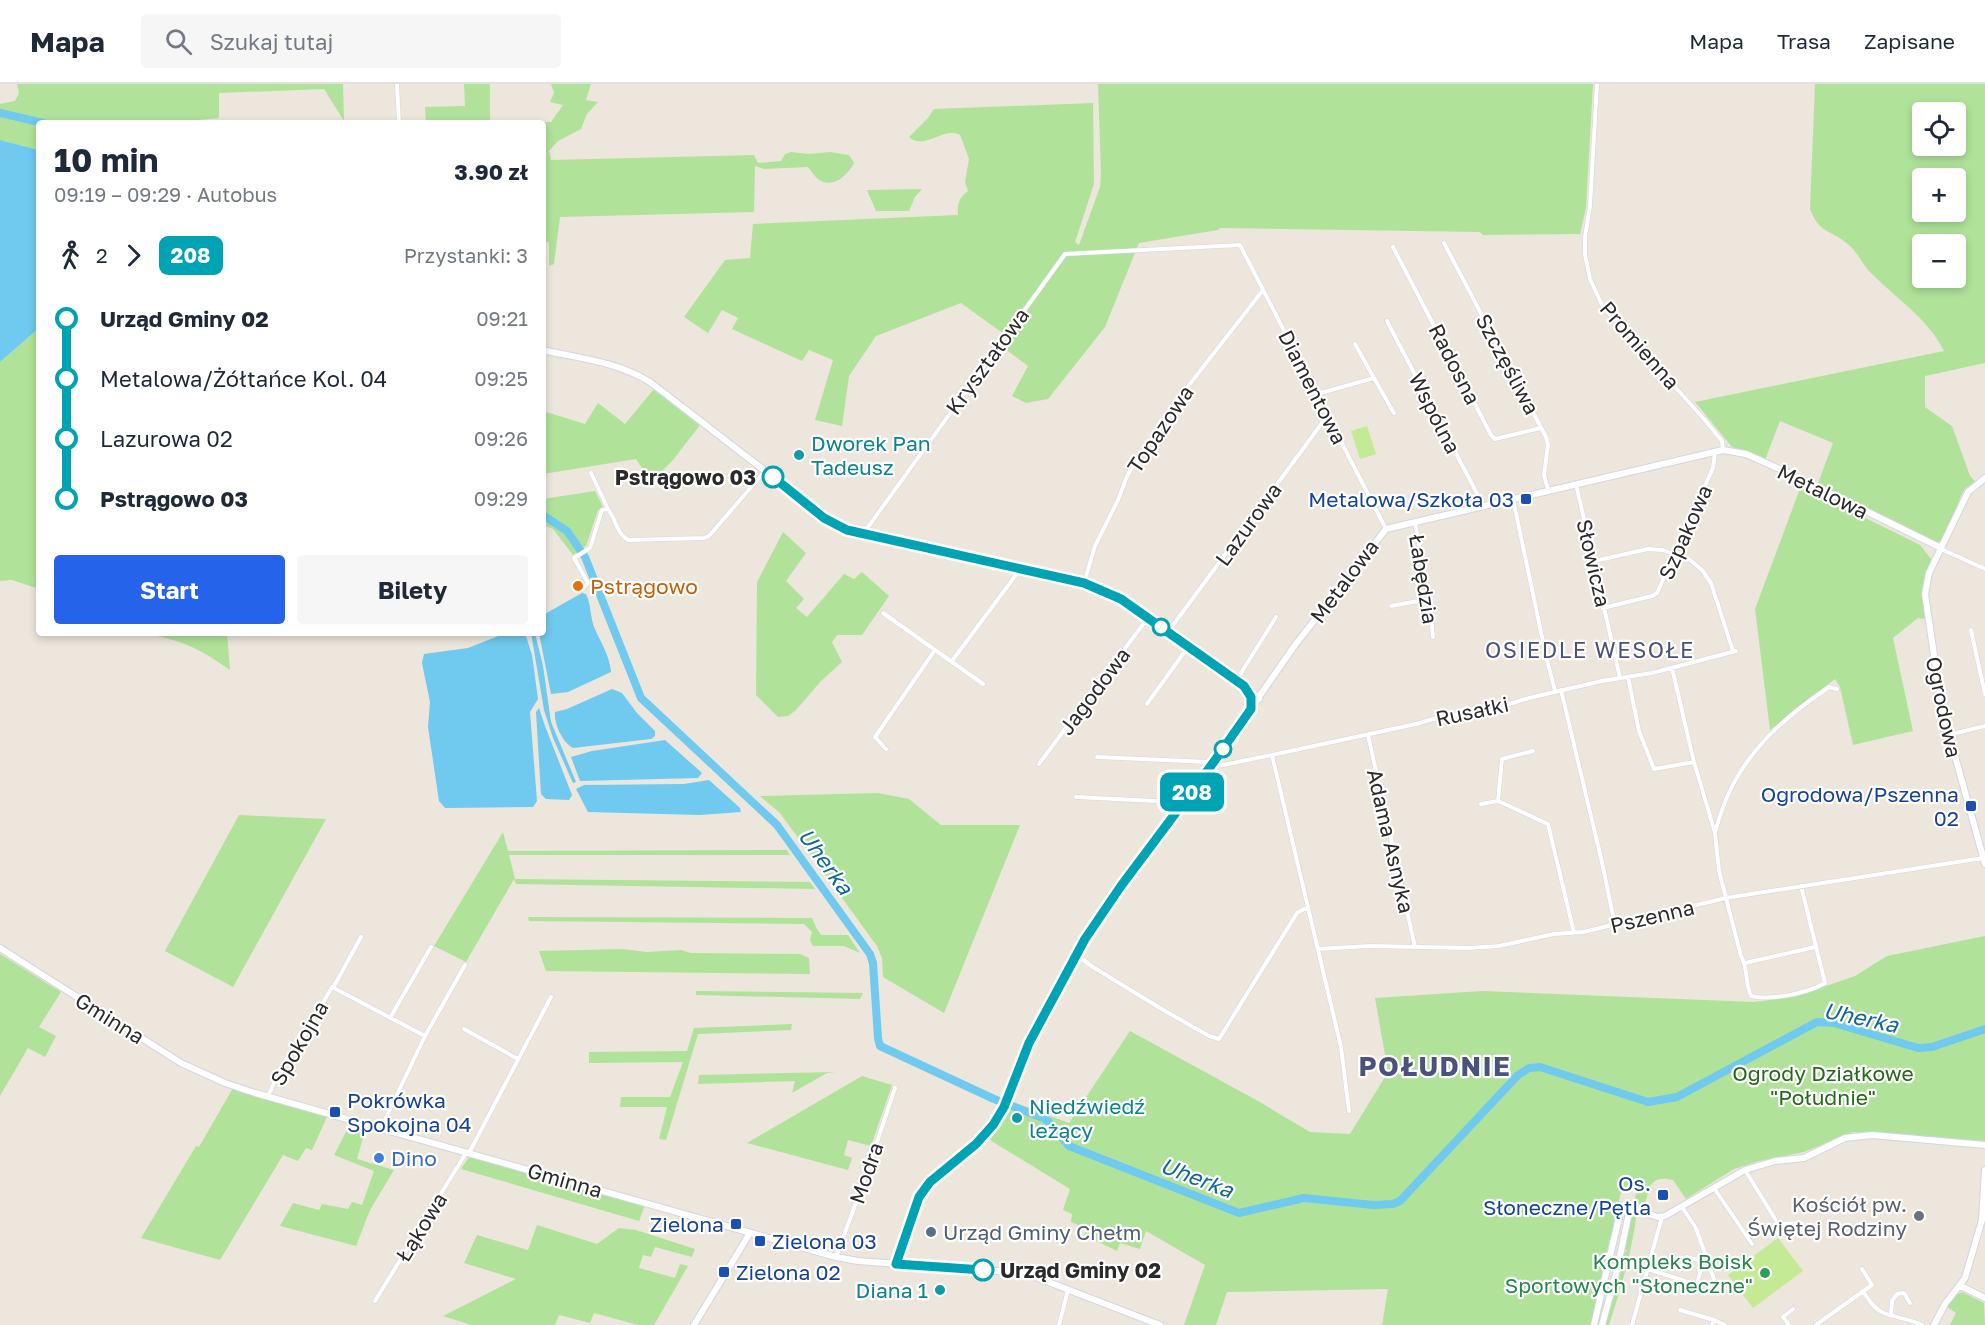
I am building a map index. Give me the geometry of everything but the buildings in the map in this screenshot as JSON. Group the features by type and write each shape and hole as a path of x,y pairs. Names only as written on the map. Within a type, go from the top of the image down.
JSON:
{"street":[{"path":"397,84 399,120"},
{"name":"Promienna","path":"1597,84 1590,206 1585,237 1585,254 1590,279 1603,307 1681,391 1722,441 1723,450"},
{"name":"Szczęśliwa","path":"1444,243 1541,428 1548,445 1544,476 1548,490"},
{"name":"Diamentowa","path":"1074,252 1240,245 1386,529"},
{"name":"Radosna","path":"1394,247 1491,435 1495,439 1541,428"},
{"name":"Kryształowa","path":"863,535 1059,262 1065,254 1074,252"},
{"name":"Topazowa","path":"1084,583 1095,546 1137,458 1186,389 1263,290"},
{"name":"Wspólna","path":"1387,321 1483,505"},
{"path":"1355,344 1395,413"},
{"path":"546,351 612,364 651,382 835,525 863,535 1021,567 1084,583 1121,599 1251,693 1266,688"},
{"path":"1317,394 1374,378"},
{"name":"Lazurowa","path":"1168,632 1322,423 1329,418"},
{"name":"Metalowa","path":"896,1264 915,1206 924,1190 938,1174 986,1135 1004,1107 1029,1043 1076,955 1107,905 1251,709 1251,693 1266,688 1295,645 1386,529 1723,450 1746,454 1793,475 1941,548"},
{"name":"Szpakowa","path":"1603,608 1657,593 1713,468 1716,451"},
{"path":"591,472 620,533 628,540 709,536 765,471"},
{"path":"1985,478 1968,492 1952,530 1941,548 1985,569"},
{"name":"Słowicza","path":"1576,484 1620,678"},
{"path":"1513,498 1555,692"},
{"path":"582,590 588,583 574,558 590,548 602,510 608,509"},
{"name":"Łabędzia","path":"1414,521 1429,599 1433,637"},
{"name":"Ogrodowa","path":"1941,548 1929,573 1925,605 1948,735 1985,864"},
{"path":"1592,561 1648,549 1663,550 1675,555"},
{"name":"Rusałki","path":"1272,755 1432,719 1487,711 1561,690 1672,668 1734,651 1711,584 1702,570 1690,561 1675,555"},
{"path":"952,662 1021,567"},
{"path":"1391,606 1429,599"},
{"path":"883,614 983,684"},
{"path":"1236,681 1276,617"},
{"name":"Jagodowa","path":"1039,764 1148,618"},
{"path":"1971,630 1985,694"},
{"path":"1147,704 1189,647"},
{"path":"886,749 875,737 935,650"},
{"path":"1672,668 1714,833 1719,871 1741,956 1745,963 1751,996 1758,998 1789,995 1825,983 1801,886"},
{"path":"1628,677 1639,731 1654,769 1695,762"},
{"path":"1714,833 1734,781 1769,735 1829,687 1837,689"},
{"path":"1561,690 1615,925"},
{"path":"1948,735 1985,726"},
{"name":"Adama Asnyka","path":"1368,735 1415,947"},
{"path":"1498,801 1502,759 1533,751"},
{"path":"1097,757 1224,765 1272,755 1341,1047 1349,1111"},
{"path":"1076,797 1175,802 1182,805"},
{"path":"1481,804 1498,801 1548,824 1574,933"},
{"name":"Pszenna","path":"1318,949 1370,946 1468,948 1499,946 1554,934 1574,933 1615,925 1726,898 1985,858"},
{"path":"1076,955 1160,1008 1209,1036 1219,1038 1297,914 1308,908"},
{"path":"333,988 361,937"},
{"path":"390,1018 431,947"},
{"path":"1745,963 1815,947"},
{"name":"Gminna","path":"0,948 181,1062 225,1083 836,1257 1025,1274 1160,1325"},
{"path":"381,1128 425,1036 465,965"},
{"name":"Spokojna","path":"268,1096 286,1060 301,1041 332,987 425,1036"},
{"name":"Łąkowa","path":"375,1300 468,1153 551,997"},
{"path":"464,1029 518,1059"},
{"name":"Modra","path":"836,1257 895,1088"},
{"path":"1593,1325 1622,1209 1630,1208 1662,1217 1745,1170 1775,1161 1804,1158 1845,1138 1859,1135 1985,1145"},
{"path":"1745,1170 1777,1222 1780,1224 1802,1223"},
{"path":"1934,1325 1945,1304 1960,1286 1977,1242 1983,1218 1985,1170"},
{"path":"1713,1188 1752,1244"},
{"path":"1682,1207 1696,1228 1705,1260 1715,1282"},
{"path":"1602,1325 1630,1208"},
{"path":"1632,1325 1634,1307 1648,1269 1652,1246 1662,1217"},
{"path":"694,1325 750,1233"},
{"path":"1686,1257 1705,1260"},
{"path":"1648,1269 1697,1285 1705,1260"},
{"path":"1816,1325 1823,1323 1872,1285 1862,1269"},
{"path":"1960,1286 1985,1298"},
{"path":"1059,1325 1068,1289"},
{"path":"1863,1291 1871,1303 1883,1313 1911,1319 1922,1325"},
{"path":"1891,1314 1892,1301 1897,1294 1904,1293 1910,1303"},
{"path":"1789,1325 1783,1317 1793,1309"},
{"path":"1680,1310 1725,1325"}],"green space":[{"path":"17,84 343,84 344,120 324,89 219,93 219,118 36,120 36,149 0,140 0,104 15,101 19,93"},
{"path":"464,84 490,84 490,120 426,120 425,107 465,106"},
{"path":"551,84 591,84 586,100 598,102 587,114 581,129 558,141 549,151 551,160 754,155 758,163 781,161 785,154 791,152 809,154 830,152 849,155 854,163 839,180 829,183 818,179 808,167 764,169 755,166 754,212 560,217 554,264 549,266 549,242 546,242 546,122 551,122 563,105 550,102 554,93"},
{"path":"1098,84 1593,84 1586,208 1580,234 1483,235 1480,232 1220,228 1139,243 1105,327 1048,399 1026,403 1012,396 1028,366 1004,348 1011,339 961,303 876,336 849,376 842,426 815,420 833,360 809,350 802,361 732,329 738,318 722,310 708,333 684,317 725,260 750,258 753,224 958,215 959,202 968,191 965,182 969,159 960,135 947,133 921,141 915,141 909,137 934,109 1093,103 1094,184 1075,242 1079,245 1100,187"},
{"path":"1815,84 1985,84 1985,363 1925,376 1925,407 1952,426 1970,476 1975,481 1965,489 1960,497 1951,528 1942,540 1935,543 1817,486 1833,443 1780,421 1765,460 1732,447 1695,402 1944,351 1929,328 1869,271 1855,251 1843,240 1822,227 1810,209"},
{"path":"922,189 915,197 909,211 876,211 867,190"},
{"path":"36,331 36,588 12,580 0,581 0,362"},
{"path":"654,389 700,425 673,460 651,482 636,459 546,474 546,412 585,424 598,403 625,424"},
{"path":"1367,426 1376,454 1360,459 1351,431"},
{"path":"1801,486 1920,545 1932,560 1923,589 1925,619 1918,618 1893,638 1913,731 1853,745 1840,687 1835,679 1770,730 1755,609"},
{"path":"595,491 603,507 598,510 586,546 573,555 553,529 546,526 546,499"},
{"path":"783,532 806,553 786,581 804,599 796,608 807,617 844,574 854,579 862,572 889,596 862,635 837,635 832,642 842,662 821,681 796,710 788,716 778,717 756,695 757,582"},
{"path":"156,636 227,636 230,670 189,646"},
{"path":"878,793 909,799 941,825 1020,825 944,1013 883,977 882,958 877,946 780,813 760,796"},
{"path":"239,815 326,819 233,987 165,951"},
{"path":"503,832 508,851 787,850 790,855 509,855 515,879 810,882 815,889 516,884 514,879 466,962 434,946"},
{"path":"528,917 812,918 821,935 848,935 860,953 844,946 813,946 810,940 812,932 804,924 529,921"},
{"name":"Ogrody Działkowe \"Południe\"","path":"1985,936 1985,1141 1853,1132 1804,1152 1759,1161 1734,1169 1686,1199 1673,1180 1658,1179 1651,1186 1643,1209 1636,1207 1634,1203 1638,1185 1622,1188 1607,1252 1607,1263 1591,1325 1382,1325 1388,1289 1227,1292 1216,1325 1184,1325 1205,1265 1146,1231 1140,1249 1120,1243 1117,1251 1084,1235 1087,1229 1071,1222 1072,1214 1063,1210 1070,1189 990,1140 1011,1101 1069,1123 1130,1031 1310,1132 1350,1134 1388,1072 1375,998 1482,991 1754,1002 1794,997 1855,976 1887,956"},
{"path":"622,949 647,952 681,950 691,953 800,954 809,958 810,974 546,971 539,951"},
{"path":"0,954 61,992 39,1027 56,1036 45,1057 28,1048 0,1096"},
{"path":"696,991 863,993 860,999 696,995"},
{"path":"792,1024 791,1030 698,1034 666,1140 659,1139 667,1107 620,1107 621,1097 670,1097 683,1062 589,1063 589,1052 687,1051 694,1028"},
{"path":"836,1072 827,1073 792,1093 795,1081 698,1084 699,1075"},
{"path":"862,1076 892,1085 871,1146 848,1140 844,1155 852,1158 848,1170 747,1143"},
{"path":"233,1088 327,1117 312,1150 306,1148 298,1161 283,1155 220,1260 141,1238 196,1146 199,1147"},
{"path":"350,1124 366,1127 357,1159 394,1170 370,1210 356,1246 280,1226 293,1203 319,1210 322,1204 348,1209 352,1202 362,1205 374,1171 334,1155"},
{"path":"469,1157 645,1205 639,1221 461,1169"},
{"path":"1637,1212 1622,1284 1609,1325 1605,1325 1624,1253 1627,1251 1625,1249 1631,1218"},
{"path":"537,1225 597,1244 619,1228 636,1230 695,1249 692,1257 655,1247 651,1257 643,1255 639,1268 675,1278 680,1264 688,1266 654,1325 638,1325 594,1313 590,1323 559,1315 555,1325 471,1325 443,1316 516,1279 464,1263 477,1235 528,1250"},
{"name":"Kompleks Boisk Sportowych \"Słoneczne\"","path":"1778,1238 1803,1271 1753,1308 1728,1275"},
{"path":"1962,1292 1984,1303 1985,1325 1950,1325 1956,1313 1947,1307 1956,1295"}],"water":[{"path":"0,140 36,149 36,331 0,362"},
{"path":"582,593 586,594 594,627 607,654 611,672 568,692 551,694 540,636 546,636 546,613"},
{"path":"498,636 526,636 532,655 538,699 530,712 537,801 533,807 445,808 439,801 428,727 430,702 422,663 424,654 468,648"},
{"path":"532,636 536,636 543,666 551,722 576,782 573,783 553,738 544,710"},
{"path":"612,689 622,693 655,731 655,736 651,739 573,748 565,742 556,722 555,712"},
{"path":"539,708 572,795 569,800 546,799 541,794 536,712"},
{"path":"665,740 702,773 698,778 580,781 571,757 592,751"},
{"path":"709,780 740,808 741,812 700,815 588,812 576,789 584,785 684,784"}],"waterway":[{"name":"Uherka","path":"0,113 36,121"},
{"name":"Uherka","path":"546,517 567,531 585,557 641,698 777,825 870,954 873,963 880,1046 994,1099 1043,1118 1069,1146 1239,1213 1304,1198 1373,1205 1393,1204 1400,1201 1518,1075 1529,1068 1540,1067 1648,1102 1677,1097 1817,1022 1834,1023 1918,1048 1932,1047 1985,1029"}],"bus line":[{"name":"208","path":"773,477 824,518 847,530 1021,567 1084,583 1110,593 1244,686 1251,697 1251,709 1121,886 1085,939 1029,1043 1016,1071 1004,1107 993,1125 976,1144 938,1174 919,1197 896,1264 983,1270"}],"place":[{"name":"Dworek Pan Tadeusz","path":"799,455"},
{"name":"Pstrągowo 03","path":"773,477"},
{"name":"Metalowa/Szkoła 03","path":"1526,499"},
{"name":"Pstrągowo","path":"578,586"},
{"name":"Ogrodowa/Pszenna 02","path":"1971,806"},
{"name":"Pokrówka Spokojna 04","path":"335,1112"},
{"name":"Niedźwiedź leżący","path":"1017,1118"},
{"name":"Dino","path":"379,1158"},
{"name":"Os. Słoneczne/Pętla","path":"1663,1195"},
{"name":"Kościół pw. Świętej Rodziny","path":"1919,1216"},
{"name":"Zielona","path":"736,1224"},
{"name":"Urząd Gminy Chełm","path":"931,1232"},
{"name":"Zielona 03","path":"760,1241"},
{"name":"Urząd Gminy 02","path":"983,1270"},
{"name":"Zielona 02","path":"724,1272"},
{"name":"Kompleks Boisk Sportowych \"Słoneczne\"","path":"1765,1273"},
{"name":"Diana 1","path":"940,1290"}],"district":[{"name":"OSIEDLE WESOŁE","path":"1590,649"},
{"name":"POŁUDNIE","path":"1435,1066"}]}
